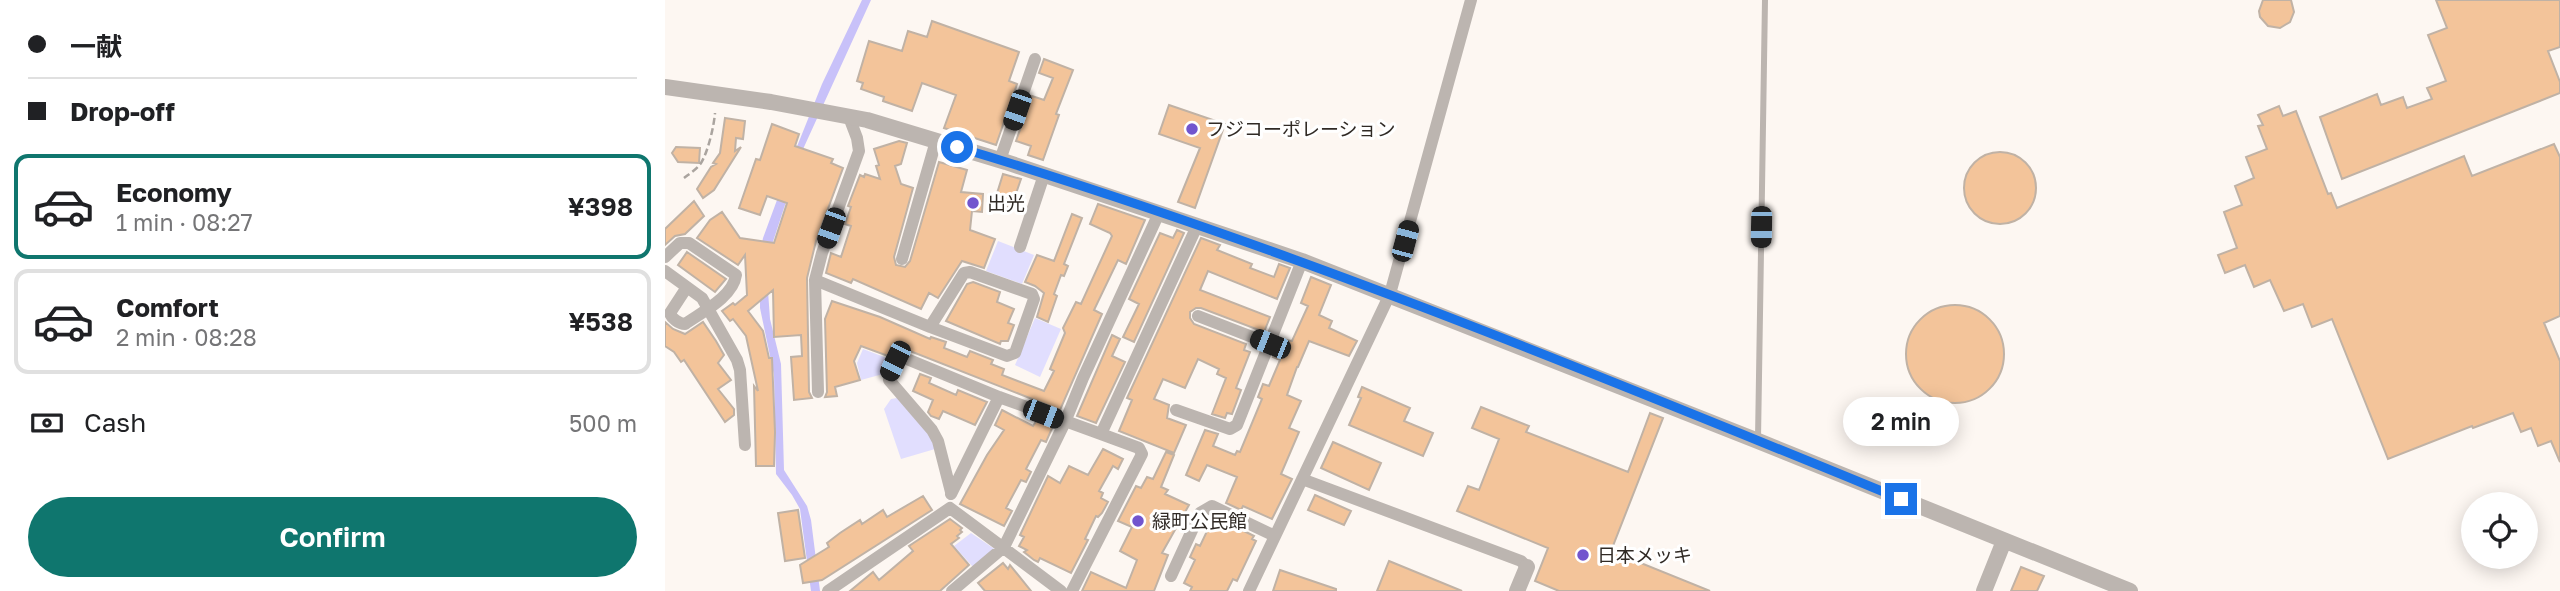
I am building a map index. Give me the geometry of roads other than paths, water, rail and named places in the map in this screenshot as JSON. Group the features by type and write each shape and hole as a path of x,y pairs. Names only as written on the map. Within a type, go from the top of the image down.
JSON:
{"street":[{"path":"1249,591 1390,294 1471,0"},
{"path":"1000,160 1035,59"},
{"path":"665,87 867,120 1000,160 1302,261 2130,591"},
{"path":"818,391 815,280 859,151 849,117"},
{"path":"902,259 936,141"},
{"path":"1020,247 1044,175"},
{"path":"952,591 1004,547 1065,422 1159,214"},
{"path":"1101,434 1197,226"},
{"path":"665,257 680,243 689,243 736,275 735,282 717,302 681,324 670,313 687,287"},
{"path":"1176,410 1230,429 1237,425 1302,261"},
{"path":"665,271 702,298 737,360 745,445"},
{"path":"815,280 930,327 1007,356 1015,353 1034,299 1032,294 969,272 964,273 930,327"},
{"path":"1198,316 1270,344"},
{"path":"950,508 951,492 938,441 932,430 889,380 888,374 895,361 902,357 999,397 1139,449 1142,454 1072,591"},
{"path":"951,492 999,397"},
{"path":"1302,479 1521,561 1527,567 1517,591"},
{"path":"1171,576 1200,513 1212,506 1275,536"},
{"path":"950,508 1061,591"},
{"path":"828,591 950,508"},
{"path":"1984,591 2004,541"}],"lane":[{"path":"1758,441 1765,0"}],"place":[{"name":"フジコーポレーション","path":"1192,129"},
{"name":"出光","path":"973,203"},
{"name":"緑町公民館","path":"1138,521"},
{"name":"日本メッキ","path":"1583,555"}]}
